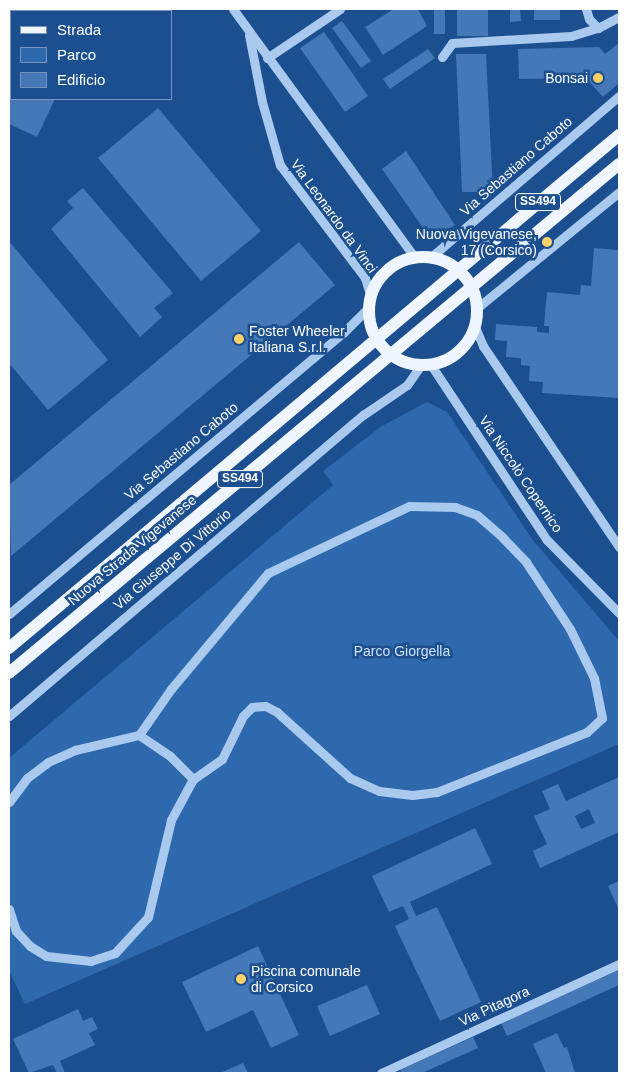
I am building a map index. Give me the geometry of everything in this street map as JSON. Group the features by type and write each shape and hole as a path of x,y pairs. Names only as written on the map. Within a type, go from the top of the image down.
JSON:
{"main road":[{"name":"Nuova Strada Vigevanese","path":"9,648 456,269 619,135"},
{"name":"Nuova Strada Vigevanese","path":"9,673 619,164"},
{"path":"415,258 430,258 456,269 471,286 477,308 475,327 457,354 426,365 390,354 376,338 370,302 387,272 415,258"}],"street":[{"name":"Via Leonardo da Vinci","path":"233,9 415,258"},
{"path":"267,58 340,9"},
{"path":"586,9 589,19 598,28"},
{"path":"442,57 452,43 571,36 598,28 619,17"},
{"name":"Via Leonardo da Vinci","path":"248,32 262,102 280,165 365,278 370,302"},
{"name":"Via Sebastiano Caboto","path":"430,258 619,96"},
{"path":"477,308 619,192"},
{"name":"Via Sebastiano Caboto","path":"9,614 343,333 370,302"},
{"path":"475,327 483,346 619,547"},
{"name":"Via Niccolò Copernico","path":"426,365 547,540 619,613"},
{"name":"Via Giuseppe Di Vittorio","path":"9,716 355,421 407,385 426,365"},
{"path":"9,802 27,778 48,762 75,750 139,735 171,689 268,573 409,506 455,507 477,515 526,562 570,628 594,678 602,718 587,732 437,792 412,795 378,791 350,778 277,712 265,706 252,707 243,716 222,760 193,779 171,820 148,917 115,953 91,961 46,956 30,946 16,931 9,909"},
{"path":"139,735 170,756 193,779"},
{"name":"Via Pitagora","path":"381,1073 619,964"}],"green space":[{"name":"Parco Giorgella","path":"427,402 447,412 532,539 619,641 619,744 25,1004 9,971 9,758 333,485 323,471 382,426"}],"building":[{"path":"44,9 97,9 70,10"},
{"path":"394,9 418,9 427,26 383,55 365,27"},
{"path":"434,9 445,9 445,34 434,34"},
{"path":"457,9 488,9 488,36 457,36"},
{"path":"510,9 520,9 521,21 510,22"},
{"path":"534,9 560,9 560,20 534,20"},
{"path":"342,21 371,61 361,68 332,28"},
{"path":"324,32 368,96 345,112 300,48"},
{"path":"619,43 619,83 603,97 586,78 519,79 518,49 599,47 605,54"},
{"path":"428,49 435,58 390,89 383,79"},
{"path":"456,54 486,54 493,192 462,192"},
{"path":"10,100 55,100 37,137 9,124"},
{"path":"158,108 261,231 201,281 98,158"},
{"path":"406,151 455,225 430,238 382,169"},
{"path":"83,188 173,293 154,308 162,317 140,337 51,229 73,208 67,201"},
{"path":"9,241 108,360 48,410 9,363"},
{"path":"299,242 335,285 11,556 9,485"},
{"path":"594,248 619,250 619,398 542,393 543,382 529,381 530,366 521,365 521,358 506,357 507,341 495,340 496,324 537,327 537,332 549,333 549,326 544,326 547,292 580,295 581,285 591,286"},
{"path":"619,777 619,832 540,868 533,851 547,844 534,816 550,809 542,791 558,784 566,801","holes":["589,809 595,823 581,829 575,816"]},
{"path":"475,828 492,864 410,902 416,916 437,907 481,1002 440,1021 395,926 409,919 403,906 389,912 372,876"},
{"path":"619,881 619,910 608,886"},
{"path":"258,946 299,1035 271,1048 253,1010 206,1032 182,982"},
{"path":"619,970 619,985 507,1036 501,1023"},
{"path":"367,985 380,1014 330,1036 317,1006"},
{"path":"78,1009 83,1021 92,1017 98,1029 89,1033 95,1045 60,1061 65,1073 57,1073 53,1065 29,1073 13,1039"},
{"path":"557,1033 564,1048 567,1047 575,1073 546,1073 533,1044"},
{"path":"473,1037 478,1048 422,1073 402,1073 400,1070"},
{"path":"243,1063 248,1073 220,1073"}],"place":[{"name":"Bonsai","path":"598,78"},
{"name":"Nuova Vigevanese, 17 (Corsico)","path":"547,242"},
{"name":"Foster Wheeler Italiana S.r.l.","path":"239,339"},
{"name":"Piscina comunale di Corsico","path":"241,979"}]}
